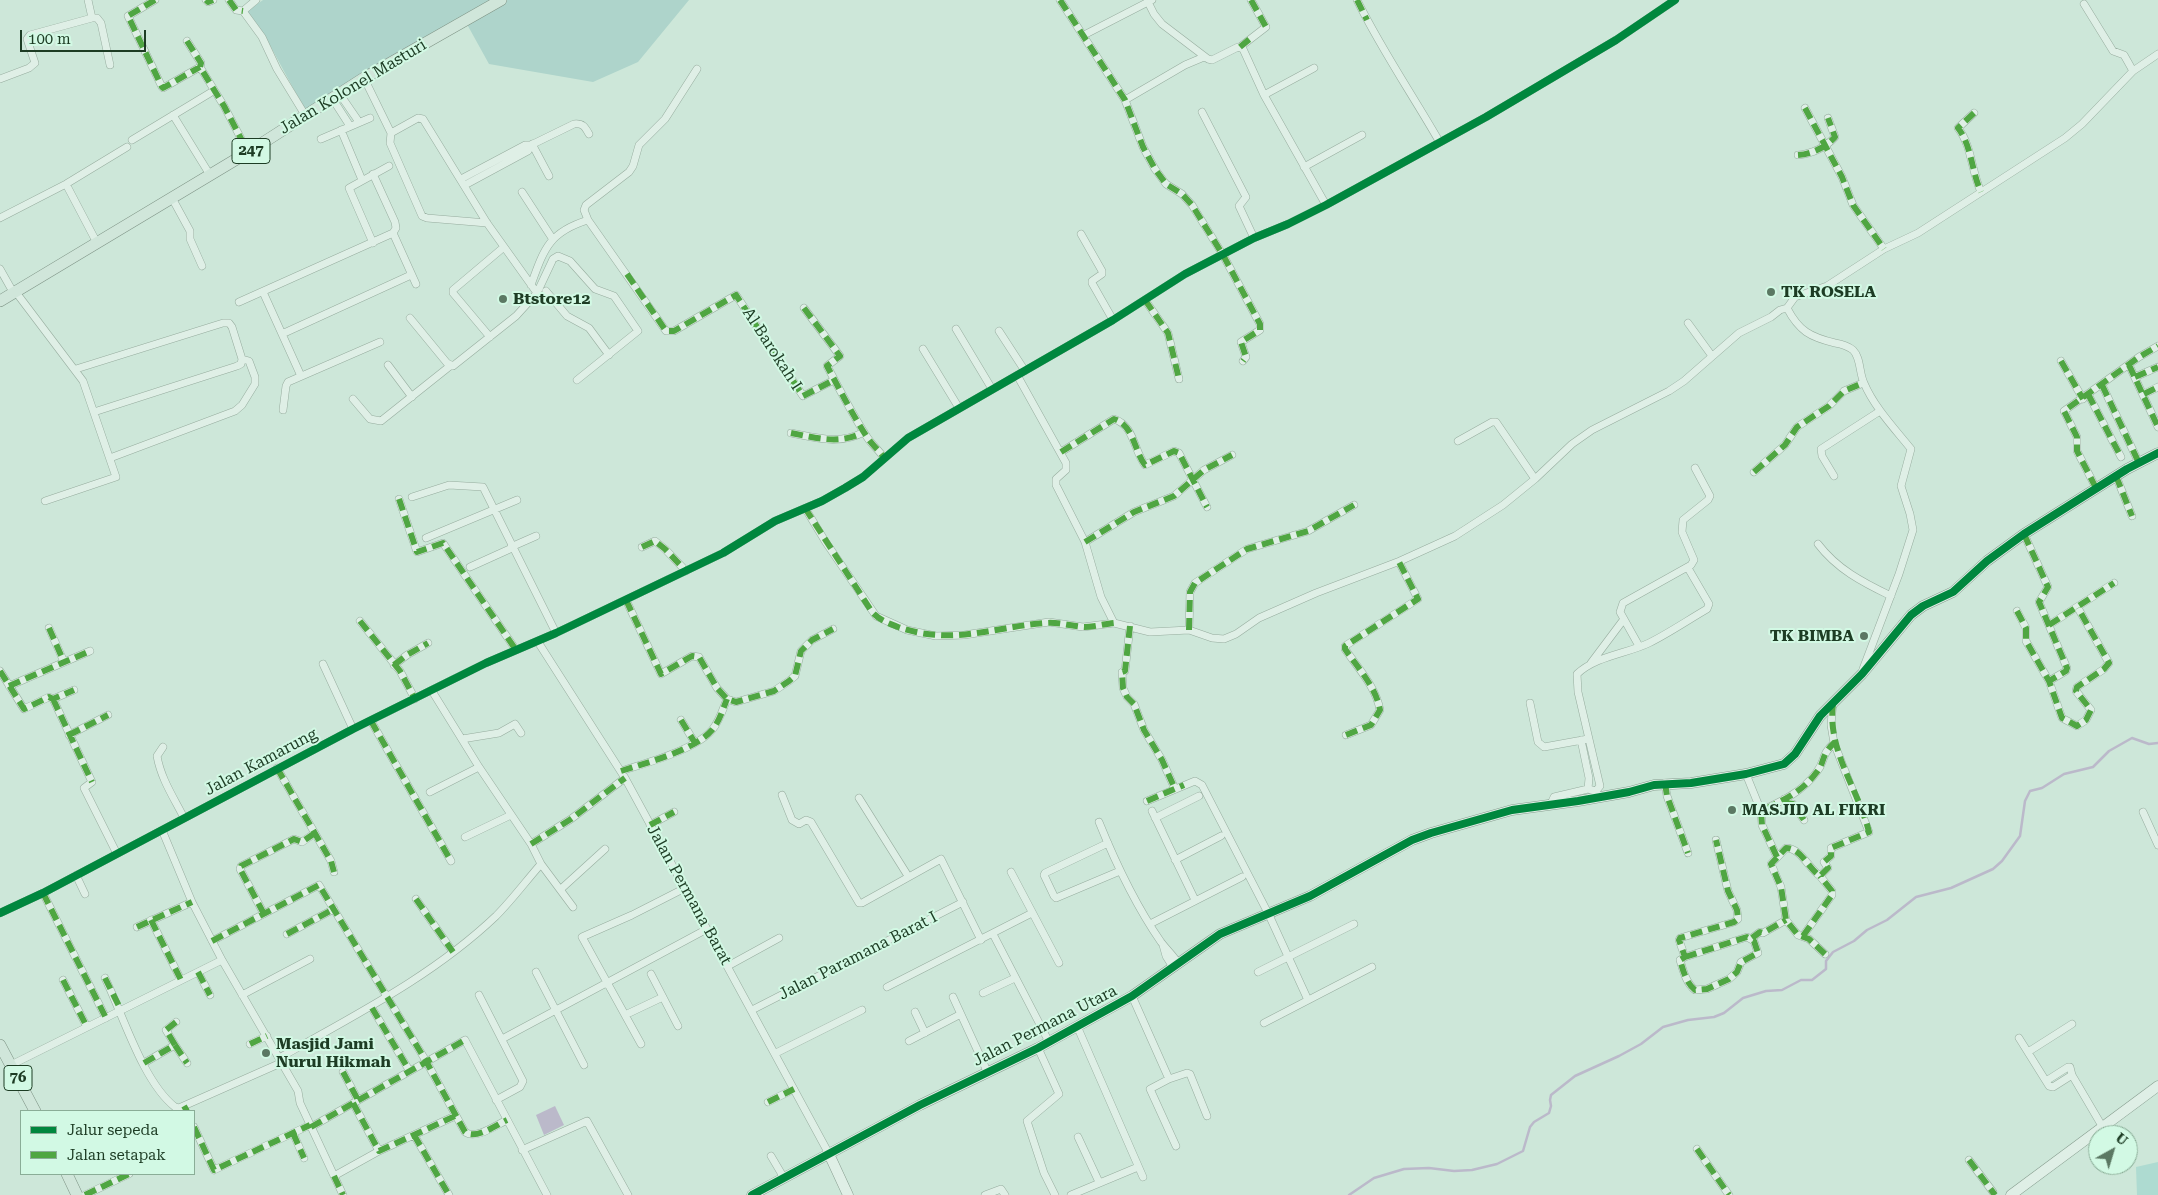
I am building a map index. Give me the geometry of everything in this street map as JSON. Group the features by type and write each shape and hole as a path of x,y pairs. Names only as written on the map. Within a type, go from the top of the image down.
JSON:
{"main road":[{"name":"Jalan Kolonel Masturi","path":"0,301 248,152 364,78 501,0"},
{"name":"76","path":"0,1045 34,1110"},
{"path":"67,1175 76,1194"}],"street":[{"path":"88,0 92,18"},
{"path":"155,0 128,16 162,87 200,67"},
{"path":"206,0 208,2 213,0"},
{"path":"229,0 236,10 243,11 262,38 277,69 304,115"},
{"path":"243,11 256,0"},
{"path":"1060,0 1125,100 1143,147 1156,169 1166,184 1182,194 1192,205 1223,255 1261,326 1260,330 1241,342 1246,357 1243,362"},
{"path":"1084,35 1150,1 1154,14 1162,24 1204,57 1212,60 1240,47 1266,27 1251,0"},
{"path":"1357,0 1391,62 1416,99 1439,141"},
{"name":"Jalan Kamarung","path":"0,913 43,893 353,729 723,553 776,521 852,484 876,467 908,438 1113,320 1185,274 1254,238 1326,205 1439,141 1486,117 1616,40 1675,0"},
{"path":"2084,4 2113,51 2124,55 2133,71"},
{"path":"0,79 35,63 27,39 30,35 92,18 97,18 101,23 110,66"},
{"path":"188,41 201,63 200,67 224,106 248,152"},
{"path":"1240,47 1264,95 1326,205"},
{"path":"805,508 872,612 882,620 920,634 936,636 982,634 1049,622 1083,627 1114,623 1159,632 1189,630 1212,638 1230,637 1259,618 1316,593 1399,562 1455,536 1503,505 1535,479 1572,444 1592,430 1684,381 1739,333 1787,308 1795,297 1826,286 1884,249 1918,233 2071,133 2133,71 2158,54"},
{"path":"1125,100 1185,65 1204,57"},
{"path":"1264,95 1314,68"},
{"path":"531,285 542,256 552,238 574,224 588,220 584,210 586,205 629,172 633,166 639,145 666,119 698,69"},
{"path":"364,78 391,133 390,143 422,216 487,223"},
{"path":"132,140 210,93"},
{"path":"336,95 359,122"},
{"path":"336,95 350,126"},
{"path":"1806,108 1842,177 1853,205 1884,249"},
{"path":"1202,112 1246,197 1239,206 1254,238"},
{"path":"1974,113 1958,128 1967,142 1974,177 1981,192"},
{"path":"173,115 197,158 197,162 207,176"},
{"path":"321,139 370,118"},
{"path":"391,133 418,118 423,118 487,223 536,293"},
{"path":"1798,155 1807,154 1825,146 1835,135 1828,118"},
{"path":"463,182 501,161 524,145 531,145 574,124 580,123 589,134"},
{"path":"341,130 362,180"},
{"path":"1304,167 1362,135"},
{"path":"531,145 549,176"},
{"path":"0,218 66,184 127,147"},
{"path":"373,242 350,192 351,185 389,166"},
{"path":"240,302 392,233 396,228 396,222 373,174"},
{"path":"66,184 97,243"},
{"path":"522,192 552,238"},
{"path":"172,198 190,231 190,239 202,266"},
{"path":"475,222 479,216 479,209"},
{"name":"Al Barokah I","path":"588,220 666,331 674,331 736,295 803,397 834,380"},
{"path":"392,233 416,284"},
{"path":"1081,234 1102,271 1102,274 1092,283 1113,320"},
{"path":"490,337 453,290 504,247"},
{"path":"353,399 370,420 381,421 516,316 536,293 553,260 558,256 570,261 595,290 614,296 638,331 577,380"},
{"path":"0,269 14,292 76,369 83,381 116,477 45,501"},
{"path":"282,334 411,275"},
{"path":"546,291 567,316 589,328 609,355"},
{"path":"263,292 302,376"},
{"path":"1145,300 1168,333 1178,379"},
{"path":"804,308 840,356 827,366 872,445 880,450 884,458"},
{"path":"1787,308 1806,334 1847,346 1853,350 1864,382 1880,411 1911,451 1901,486 1913,530 1862,674"},
{"path":"410,318 450,366"},
{"path":"76,369 223,323 229,324 232,327 242,359 241,364 94,412"},
{"path":"1688,323 1712,356"},
{"path":"956,329 992,389"},
{"path":"999,331 1025,370"},
{"path":"283,410 287,383 380,342"},
{"path":"2096,488 2077,451 2077,437 2065,412 2066,408 2158,346"},
{"path":"923,349 959,408"},
{"path":"110,458 235,411 242,406 255,384 249,361 242,359"},
{"path":"2061,361 2085,396 2121,457"},
{"path":"388,365 412,397"},
{"path":"2129,365 2158,427"},
{"path":"2135,377 2158,367"},
{"path":"1017,375 1061,452 1067,467 1056,479 1056,485 1085,542 1101,597 1114,623"},
{"path":"1754,472 1785,446 1797,427 1829,406 1844,391 1864,382"},
{"path":"2102,385 2139,463"},
{"path":"2144,394 2158,387"},
{"path":"1834,476 1822,456 1821,449 1880,411"},
{"path":"1061,452 1114,420 1123,424 1128,430 1145,465 1171,452 1177,452 1194,479 1207,507"},
{"path":"1458,441 1492,422 1496,422 1535,479"},
{"path":"791,433 830,440 855,437 864,432"},
{"name":"Jalan Permana Utara","path":"752,1195 767,1191 784,1178 987,1071 1038,1048 1132,996 1220,934 1310,896 1412,840 1512,810 1621,794 1665,783 1691,783 1746,774 1784,764 1791,760 1820,716 1862,674 1911,615 1923,606 1953,592 1987,561 2024,534 2096,488 2158,453"},
{"path":"1085,542 1134,512 1167,500 1194,479 1232,455"},
{"path":"1639,646 1620,612 1623,603 1688,568 1694,560 1682,532 1683,520 1708,500 1710,496 1695,468"},
{"path":"2116,476 2132,516"},
{"path":"412,497 449,485 481,486 556,633"},
{"path":"399,499 418,552 443,544 516,650"},
{"path":"426,538 517,500"},
{"path":"1189,630 1190,592 1195,583 1247,549 1308,531 1354,506"},
{"path":"2024,534 2048,587 2039,600 2067,668 2066,671 2049,681"},
{"path":"470,567 536,536"},
{"path":"642,547 655,541 665,548 686,571"},
{"path":"1818,544 1830,560 1866,584 1891,596"},
{"path":"1346,736 1371,725 1380,710 1372,687 1345,649 1345,646 1418,599 1399,562"},
{"path":"1589,665 1648,643 1708,607 1688,568"},
{"path":"2050,625 2114,583"},
{"path":"626,600 661,674 692,656 699,657 717,688 727,699 736,702 774,691 795,676 801,651 812,640 832,629"},
{"path":"2017,611 2026,628 2026,641 2049,681 2062,718 2077,726 2086,720 2090,710 2076,691 2076,687 2104,669 2109,663 2078,608"},
{"path":"1551,804 1554,797 1588,790 1593,791 1600,786 1593,778 1576,680 1577,674 1589,665 1624,620"},
{"path":"360,621 400,671 415,700"},
{"path":"1130,626 1125,671 1122,672 1123,688 1127,697 1134,704 1144,730 1162,760 1175,789"},
{"path":"49,628 64,662"},
{"name":"Jalan Permana Barat","path":"538,642 623,774 776,1053 829,1154"},
{"path":"394,665 406,654 428,643"},
{"path":"10,686 90,651"},
{"path":"323,664 353,729"},
{"path":"0,671 24,709 49,697 52,699 74,690"},
{"path":"432,691 479,767 531,844 541,864 573,907"},
{"path":"52,699 92,782 84,788 117,854"},
{"path":"531,844 571,819 623,774 695,743 714,728 727,699"},
{"path":"1820,876 1828,868 1824,862 1832,855 1831,848 1869,831 1834,743 1831,726 1834,702"},
{"path":"1530,703 1540,746 1544,747 1585,740"},
{"path":"69,735 108,715"},
{"path":"681,720 695,743"},
{"path":"371,721 451,861"},
{"path":"462,739 499,733 514,724 521,733"},
{"path":"1761,811 1800,790 1816,774 1824,753 1834,743"},
{"path":"163,747 157,756 158,763 163,778 184,818"},
{"path":"430,792 479,767"},
{"path":"277,768 315,833 334,872"},
{"path":"1746,774 1761,811 1762,825 1777,857"},
{"path":"1588,790 1593,778"},
{"path":"1146,801 1195,781 1202,785 1268,915 1308,1000"},
{"path":"1665,783 1667,796 1688,853"},
{"path":"782,795 792,820 799,824 806,820 812,822 859,903 941,859 964,902 981,940"},
{"path":"1195,900 1153,814 1199,796"},
{"path":"859,798 908,876"},
{"path":"1784,799 1787,803 1793,804 1804,820"},
{"path":"650,825 674,812"},
{"path":"2143,812 2158,846"},
{"path":"465,837 511,816"},
{"path":"1099,822 1120,871 1176,965"},
{"path":"162,830 192,902 212,941 242,995 282,1060 298,1091 300,1103 343,1195"},
{"path":"264,914 240,869 241,866 284,843 294,839 302,842 315,833"},
{"path":"1175,860 1221,836"},
{"path":"1685,957 1679,940 1683,936 1734,922 1738,919 1737,910 1728,891 1716,840"},
{"path":"1108,843 1044,873 1047,882 1056,898 1120,871"},
{"path":"1803,936 1832,895 1832,891 1820,876 1812,871 1800,855 1791,848 1786,848 1771,864 1781,887 1786,920 1798,935 1803,936 1825,954"},
{"path":"561,889 605,849"},
{"path":"105,978 121,1010 133,1042 153,1081 168,1101 175,1107 185,1109 282,1060 372,1008 453,952 497,914 541,864"},
{"path":"1011,872 1059,962"},
{"path":"76,875 85,894"},
{"path":"1150,924 1242,877"},
{"path":"212,941 319,885 426,1061 465,1132 468,1135 486,1130 507,1120"},
{"path":"641,1044 608,982 582,939 583,936 632,915 685,888"},
{"path":"43,893 106,1018"},
{"path":"416,899 453,952"},
{"path":"136,927 192,902"},
{"name":"Jalan Paramana Barat I","path":"752,1010 964,902"},
{"path":"287,934 334,909"},
{"path":"887,987 1032,913"},
{"path":"151,920 181,980"},
{"path":"1752,938 1758,953 1741,962 1737,972 1732,977 1706,989 1695,990 1690,987 1680,960 1748,937 1752,938 1760,932 1764,933 1773,929 1786,920"},
{"path":"1258,972 1354,924"},
{"path":"502,1039 708,929"},
{"path":"993,934 1049,1042"},
{"path":"728,966 779,938"},
{"path":"242,995 310,959"},
{"path":"11,1065 222,960"},
{"path":"1264,1023 1372,967"},
{"path":"198,972 210,995"},
{"path":"536,972 584,1064"},
{"path":"651,974 678,1026"},
{"path":"984,993 1015,978"},
{"path":"63,980 87,1027"},
{"path":"479,995 523,1080 520,1087 496,1100"},
{"path":"1132,996 1169,1079"},
{"path":"626,1015 663,997"},
{"path":"952,997 987,1071"},
{"path":"372,1008 409,1070"},
{"path":"776,1053 862,1010"},
{"path":"915,1012 925,1033"},
{"path":"909,1041 961,1014"},
{"path":"176,1022 166,1030 187,1062"},
{"path":"2028,1052 2072,1024"},
{"path":"1077,1026 1143,1178"},
{"path":"250,1044 268,1036"},
{"path":"2019,1038 2049,1086 2053,1087 2072,1075 2101,1125"},
{"path":"195,1129 214,1170 310,1126 465,1040 547,1195"},
{"path":"144,1062 176,1045"},
{"path":"1038,1048 1060,1094 1027,1120 1044,1173 1055,1195"},
{"path":"343,1072 355,1102 379,1151"},
{"path":"1176,1146 1150,1089 1184,1072 1190,1074 1207,1116"},
{"path":"2103,1125 2158,1086"},
{"path":"768,1102 794,1089"},
{"path":"334,1176 379,1151 455,1116"},
{"path":"522,1150 587,1121 628,1195"},
{"path":"293,1133 304,1158"},
{"path":"414,1135 449,1195"},
{"path":"1078,1137 1099,1182"},
{"path":"2011,1195 2088,1137"},
{"path":"1697,1149 1729,1195"},
{"path":"829,1154 848,1195"},
{"path":"771,1156 784,1178"},
{"path":"1969,1160 1993,1192"},
{"path":"1070,1195 1138,1167"},
{"path":"76,1194 114,1177"},
{"path":"985,1195 1001,1189 1005,1195"}],"shaded area":[{"path":"263,0 689,0 638,62 593,82 489,64 463,17 305,110 265,36 247,11"},
{"path":"555,1106 564,1125 544,1135 536,1115"},
{"path":"2158,1162 2158,1195 2137,1195 2138,1167"}],"waterway":[{"path":"1349,1195 1374,1178 1404,1169 1472,1170 1497,1164 1523,1151 1530,1127 1534,1122 1549,1113 1551,1095 1575,1076 1641,1044 1663,1027 1688,1020 1714,1017 1724,1013 1743,998 1766,991 1782,990 1801,980 1812,980 1826,969 1826,961 1833,952 1854,941 1867,930 1887,920 1916,897 1951,888 1993,869 2002,861 2020,836 2025,801 2030,791 2042,788 2064,774 2093,767 2109,751 2132,738 2149,744 2158,743"}],"marked path":[{"path":"155,0 128,16 162,87 200,67"},
{"path":"206,0 208,2 213,0"},
{"path":"229,0 236,10 243,11"},
{"path":"1060,0 1125,100 1143,147 1155,169 1166,184 1182,194 1192,205 1223,255 1260,324 1260,330 1241,342 1246,357 1243,361"},
{"path":"1251,0 1266,27"},
{"path":"1357,0 1367,20"},
{"path":"1240,47 1251,38"},
{"path":"187,41 201,63 200,67 224,106 248,152"},
{"path":"1805,108 1842,177 1853,205 1884,249"},
{"path":"1974,113 1958,128 1969,150 1981,192"},
{"path":"1798,155 1818,149 1835,137 1828,118"},
{"path":"627,274 666,331 674,331 736,295 803,396 834,380"},
{"path":"1145,300 1168,333 1179,379"},
{"path":"804,308 840,356 827,366 869,440 884,458"},
{"path":"2096,488 2077,451 2077,437 2064,411 2139,357 2158,346"},
{"path":"2061,361 2083,399"},
{"path":"2129,365 2158,427"},
{"path":"2135,377 2158,367"},
{"path":"1754,472 1785,445 1797,427 1829,406 1844,391 1863,383"},
{"path":"2102,385 2139,463"},
{"path":"2144,394 2158,387"},
{"path":"2088,394 2121,457"},
{"path":"1061,452 1114,419 1121,422 1130,432 1145,465 1174,451 1179,453 1207,507"},
{"path":"791,433 837,439 855,436 864,432"},
{"path":"1085,542 1134,512 1174,496 1204,470 1232,455"},
{"path":"2116,476 2132,516"},
{"path":"399,499 417,552 443,543 516,650"},
{"path":"1189,630 1190,592 1195,583 1247,549 1308,531 1354,505"},
{"path":"805,508 872,612 887,623 918,632 937,635 972,634 1046,623 1084,627 1114,623"},
{"path":"2024,534 2048,587 2039,602 2067,668 2066,671 2049,681"},
{"path":"642,547 655,541 686,571"},
{"path":"1346,735 1371,725 1380,710 1375,693 1345,649 1345,646 1418,599 1399,562"},
{"path":"2049,625 2114,583"},
{"path":"626,600 661,674 692,656 699,657 717,688 727,699 736,702 774,691 789,681 795,676 801,651 812,640 833,629"},
{"path":"2017,611 2026,628 2026,641 2049,681 2062,718 2077,726 2086,720 2091,710 2076,691 2077,687 2104,669 2109,663 2078,608"},
{"path":"360,621 400,671 415,699"},
{"path":"1130,626 1125,671 1122,672 1123,688 1127,697 1134,704 1144,730 1162,760 1175,789"},
{"path":"49,628 64,662"},
{"path":"394,665 428,643"},
{"path":"9,686 90,651"},
{"path":"0,671 24,709 49,697 53,699 74,690"},
{"path":"53,699 92,782"},
{"path":"621,771 670,755 694,744 712,730 721,715 727,699"},
{"path":"1825,954 1809,939 1798,935 1786,920 1781,887 1771,864 1786,848 1791,849 1796,851 1820,876 1828,868 1824,862 1831,856 1831,848 1869,832 1839,754 1832,721 1833,704"},
{"path":"69,735 108,715"},
{"path":"681,720 695,743"},
{"path":"371,721 451,861"},
{"path":"1777,857 1762,825 1761,811 1784,800 1804,786 1819,769 1827,751 1834,743"},
{"path":"277,768 331,861 334,872"},
{"path":"531,844 571,819 625,778"},
{"path":"1665,783 1667,796 1688,853"},
{"path":"1147,801 1184,785"},
{"path":"1784,799 1787,803 1793,804 1804,820"},
{"path":"650,825 674,812"},
{"path":"264,914 240,869 241,866 294,839 302,842 315,833"},
{"path":"1685,957 1747,937 1754,941 1758,953 1741,962 1737,972 1729,979 1707,989 1695,990 1689,984 1684,972 1680,960 1685,957 1680,938 1734,922 1738,919 1737,910 1728,891 1716,840"},
{"path":"1803,936 1832,895 1832,891 1820,876"},
{"path":"212,941 319,885 426,1061 465,1132 470,1134 480,1133 507,1120"},
{"path":"43,893 106,1018"},
{"path":"416,899 453,952"},
{"path":"137,927 192,902"},
{"path":"287,934 334,909"},
{"path":"151,920 181,980"},
{"path":"1752,938 1760,932 1763,933 1786,920"},
{"path":"198,972 210,995"},
{"path":"105,978 121,1010"},
{"path":"63,980 87,1027"},
{"path":"372,1008 409,1070"},
{"path":"144,1063 175,1045 166,1030 176,1022"},
{"path":"250,1044 267,1036"},
{"path":"311,1127 465,1040"},
{"path":"175,1045 187,1063"},
{"path":"343,1072 358,1100"},
{"path":"768,1102 794,1089"},
{"path":"353,1103 379,1151 455,1116"},
{"path":"184,1106 186,1110"},
{"path":"195,1129 214,1170 310,1125"},
{"path":"293,1133 304,1158"},
{"path":"414,1135 449,1195"},
{"path":"1697,1149 1729,1195"},
{"path":"1969,1160 1995,1195"},
{"path":"85,1195 127,1175"},
{"path":"334,1176 343,1195"}],"cycle path":[{"path":"0,913 43,893 353,729 486,663 556,633 723,553 775,521 822,501 863,477 908,438 1113,320 1185,274 1254,238 1326,205 1486,117 1616,40 1675,0"},
{"path":"752,1195 920,1105 1038,1048 1132,996 1220,934 1310,896 1412,840 1512,810 1578,801 1629,792 1654,785 1691,783 1746,774 1784,764 1795,754 1820,716 1862,674 1911,615 1923,606 1953,592 1987,561 2024,534 2127,469 2158,453"}],"place":[{"name":"TK ROSELA","path":"1771,292"},
{"name":"Btstore12","path":"503,299"},
{"name":"TK BIMBA","path":"1864,636"},
{"name":"MASJID AL FIKRI","path":"1732,810"},
{"name":"Masjid Jami Nurul Hikmah","path":"266,1053"}]}
